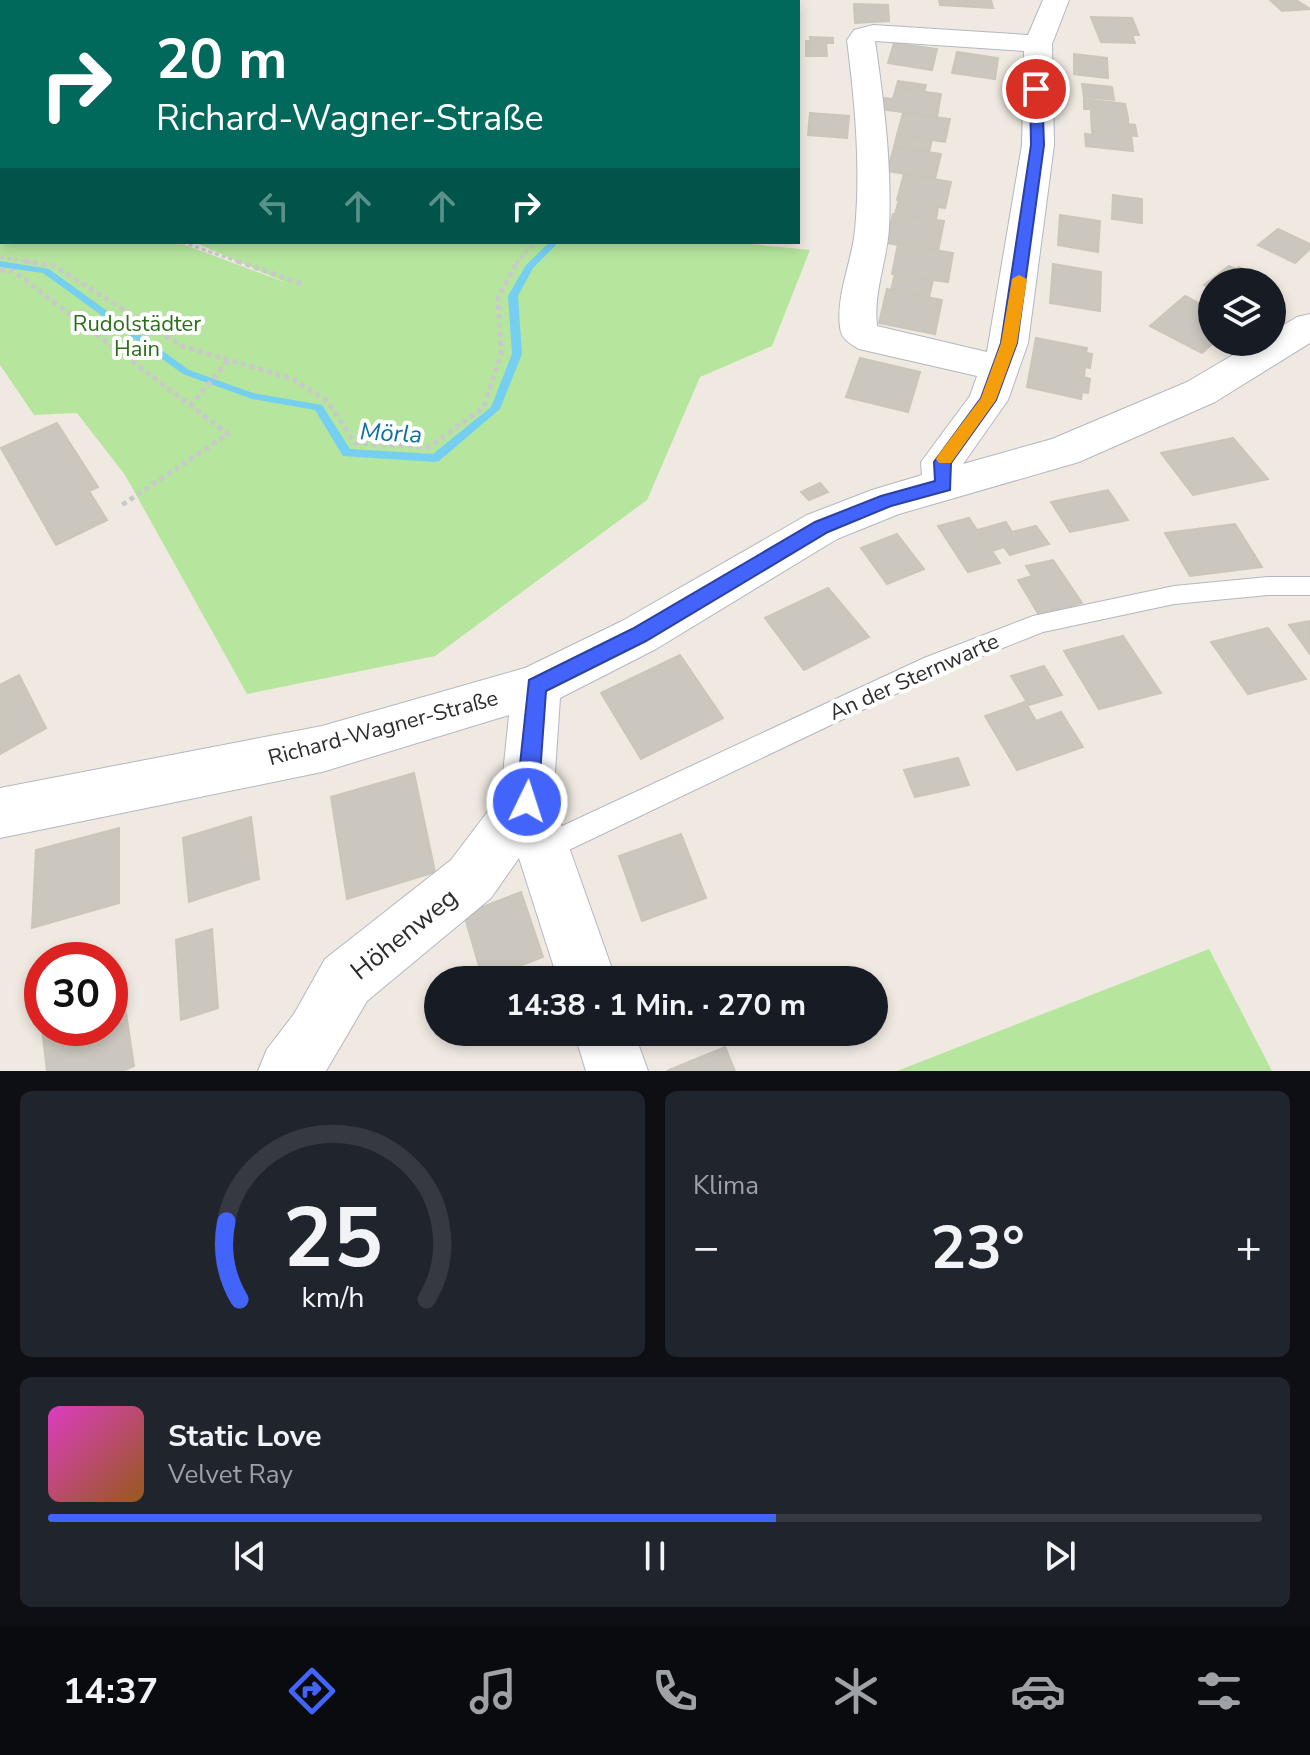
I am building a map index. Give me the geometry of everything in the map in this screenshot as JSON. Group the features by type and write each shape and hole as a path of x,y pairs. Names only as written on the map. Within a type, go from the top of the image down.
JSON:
{"street":[{"path":"944,485 942,462 988,400 1009,343 1036,159 1038,44 1056,0"},
{"path":"1000,368 872,340 859,332 856,316 871,253 875,190 861,40 873,33 1038,44"},
{"name":"Richard-Wagner-Straße","path":"0,813 322,749 536,686 639,635 822,527 887,501 1064,451 1201,392 1310,326"},
{"path":"536,686 535,826 582,966"},
{"name":"Höhenweg","path":"289,1071 315,1035 346,980 535,826"},
{"path":"609,1046 617,1071"}],"lane":[{"name":"An der Sternwarte","path":"535,826 1041,623 1174,595 1268,586 1310,586"}],"path":[{"path":"188,244 305,285"},
{"path":"0,257 54,266 182,346 293,379 328,402 355,443 429,447 484,407 501,354 498,297 516,263 534,244"},
{"path":"0,270 13,271 228,434 122,505"},
{"path":"190,406 230,358"}],"green space":[{"name":"Rudolstädter Hain","path":"0,244 182,244 287,283 199,244 751,244 810,250 772,346 700,377 647,500 435,656 247,694 125,475 77,413 34,415 0,365"},
{"path":"1209,949 1272,1071 897,1071"}],"building":[{"path":"939,0 991,0 993,8 940,5"},
{"path":"1270,0 1296,0 1310,9 1282,11"},
{"path":"854,4 888,5 889,21 855,23"},
{"path":"1091,17 1132,18 1139,35 1132,35 1135,43 1101,42"},
{"path":"810,37 833,38 833,43 826,43 827,56 806,56 806,41 811,41"},
{"path":"894,43 937,49 932,70 888,63"},
{"path":"957,52 998,58 995,79 952,73"},
{"path":"1074,54 1107,58 1108,78 1074,74"},
{"path":"898,81 926,85 924,92 896,88"},
{"path":"1082,84 1112,87 1114,100 1084,97"},
{"path":"896,88 941,94 937,117 880,109 883,98 893,99"},
{"path":"1084,99 1125,104 1128,118 1091,115 1091,109 1084,109"},
{"path":"810,113 849,116 847,138 808,135"},
{"path":"903,113 950,119 945,142 897,135"},
{"path":"1091,115 1128,118 1128,124 1135,125 1137,136 1092,131"},
{"path":"1092,131 1131,135 1133,151 1086,146 1085,134 1093,135"},
{"path":"897,135 932,140 929,152 894,147"},
{"path":"894,147 941,154 935,179 887,171"},
{"path":"904,174 951,182 945,208 897,200"},
{"path":"1113,195 1142,199 1142,223 1112,219"},
{"path":"899,200 938,207 936,220 895,214"},
{"path":"893,214 944,221 938,251 886,243"},
{"path":"1060,215 1100,221 1098,252 1058,245"},
{"path":"1278,229 1310,244 1310,249 1295,263 1258,245"},
{"path":"898,244 953,253 948,282 892,274"},
{"path":"1053,264 1101,272 1100,311 1050,303"},
{"path":"895,274 933,280 929,297 891,290"},
{"path":"887,289 942,300 935,334 879,323"},
{"path":"1185,296 1198,303 1198,351 1150,326"},
{"path":"1036,338 1087,348 1086,353 1092,354 1090,368 1085,367 1084,377 1090,379 1088,393 1082,392 1081,399 1027,387"},
{"path":"860,358 920,372 908,412 846,397"},
{"path":"57,423 98,487 89,491 107,520 56,545 1,448"},
{"path":"1233,438 1268,479 1193,495 1161,453"},
{"path":"820,483 828,492 809,500 801,492"},
{"path":"1108,490 1128,520 1070,532 1051,502"},
{"path":"969,518 1000,563 968,572 938,526"},
{"path":"1006,522 1012,532 1036,526 1049,544 1010,555 1004,547 992,551 977,530"},
{"path":"1235,524 1262,567 1190,576 1165,533"},
{"path":"897,534 924,569 887,584 861,548"},
{"path":"1053,560 1082,603 1039,615 1018,580 1032,576 1026,566"},
{"path":"828,588 869,637 804,670 765,618"},
{"path":"1310,621 1310,654 1289,625"},
{"path":"1268,628 1306,679 1248,694 1211,642"},
{"path":"1123,636 1161,693 1099,709 1064,651"},
{"path":"680,655 723,718 641,759 601,693"},
{"path":"1044,666 1062,695 1029,705 1011,676"},
{"path":"19,675 46,728 0,754 0,685"},
{"path":"1025,702 1036,721 1061,712 1083,747 1017,770 985,716"},
{"path":"958,758 969,785 915,797 904,770"},
{"path":"414,773 435,872 347,899 331,797"},
{"path":"251,817 259,879 189,902 183,838"},
{"path":"119,828 119,903 32,928 36,850"},
{"path":"681,834 706,898 642,921 619,856"},
{"path":"521,892 543,957 520,966 479,966 464,914"},
{"path":"212,929 218,1008 181,1020 176,940"},
{"path":"128,1026 134,1066 123,1071 47,1071 44,1046 128,1046"},
{"path":"725,1047 735,1071 667,1071"}],"waterway":[{"name":"Mörla","path":"0,264 46,271 186,372 252,396 318,407 347,453 435,458 495,409 517,354 513,296 529,267 553,244"}],"slow traffic":[{"path":"945,459 988,400 1009,343 1019,279"}],"route":[{"path":"527,802 536,686 639,635 822,527 852,513 944,485 942,462 988,400 1009,343 1038,145 1036,89"}]}
